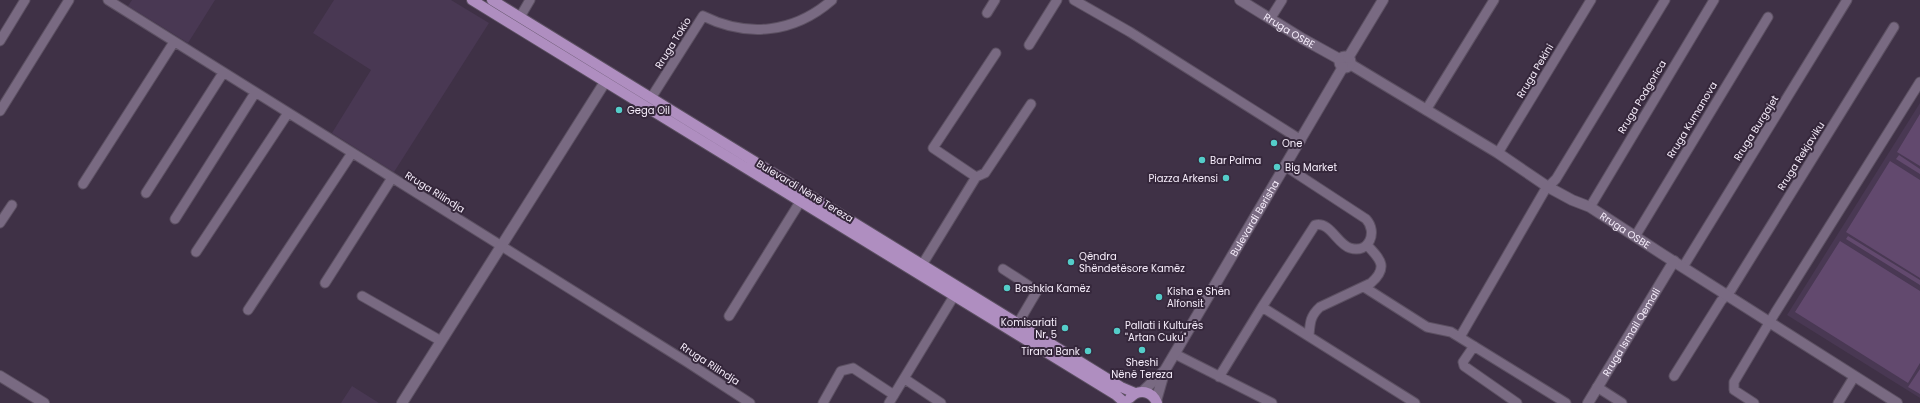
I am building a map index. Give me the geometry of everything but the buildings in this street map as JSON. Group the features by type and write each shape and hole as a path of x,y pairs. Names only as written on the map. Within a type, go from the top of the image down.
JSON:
{"main road":[{"name":"Bulevardi Nënë Tereza","path":"472,0 800,202 956,292 1017,324 1121,387 1150,394 1156,402"},
{"name":"Bulevardi Nënë Tereza","path":"492,0 922,265 956,292 1116,395 1126,403 1139,392"}],"street":[{"path":"0,41 25,0"},
{"path":"0,112 69,0"},
{"name":"Rruga Rilindja","path":"108,0 750,403"},
{"path":"520,17 530,0"},
{"name":"Rruga Tokio","path":"651,98 703,16 719,24 735,28 751,30 768,29 798,22 823,8 832,0"},
{"path":"987,13 995,0"},
{"path":"1029,45 1057,0"},
{"path":"1074,0 1130,32 1301,140"},
{"path":"1270,19 1282,0"},
{"name":"Bulevardi Berisha","path":"1156,402 1165,370 1383,0"},
{"path":"1426,110 1494,0"},
{"name":"Rruga Pekini","path":"1498,153 1591,0"},
{"path":"1460,337 1548,187 1556,179 1665,0"},
{"name":"Rruga Podgorica","path":"1590,207 1714,0"},
{"name":"Rruga Burgajet","path":"1683,267 1847,0"},
{"name":"Rruga OSBE","path":"1246,2 1270,19 1346,62 1498,153 1548,187 1572,200 1590,207 1636,235 1683,267 1897,403"},
{"name":"Rruga Kumanova","path":"1636,235 1768,17"},
{"name":"Rruga Rekjaviku","path":"1674,376 1727,295 1894,27"},
{"path":"83,184 174,42"},
{"path":"976,177 933,148 996,53"},
{"path":"146,193 223,73"},
{"path":"402,403 605,82"},
{"path":"1754,403 1737,393 1733,388 1770,323 1920,82"},
{"path":"175,219 255,93"},
{"path":"922,265 976,177 985,173 1031,104"},
{"path":"196,252 288,113"},
{"path":"248,310 352,153"},
{"path":"1286,166 1366,220 1371,228 1369,241 1382,266 1376,278 1364,287 1320,308 1314,313 1310,319 1309,336"},
{"path":"325,283 392,178"},
{"path":"729,316 800,202"},
{"path":"0,223 12,205"},
{"path":"1219,377 1315,225 1325,226 1341,242 1351,249 1360,249 1369,241"},
{"name":"Rruga Ismail Qemali","path":"1588,403 1674,261"},
{"path":"1003,269 1038,291 1017,324"},
{"path":"1364,287 1427,326 1451,332 1460,337 1566,403"},
{"path":"889,403 956,292"},
{"path":"362,296 441,342"},
{"path":"1262,307 1415,403"},
{"path":"1474,346 1463,362 1464,366 1517,403"},
{"path":"1175,354 1272,403"},
{"path":"823,403 841,371 853,368 894,395"},
{"name":"Bulevardi Berisha","path":"1139,392 1165,370"},
{"path":"0,376 44,403"},
{"path":"1838,403 1854,377"},
{"path":"905,378 941,403"},
{"path":"1597,387 1622,403"}],"shaded area":[{"path":"132,0 215,0 188,43 128,6"},
{"path":"334,0 451,0 489,23 394,172 332,133 371,70 313,33"},
{"path":"1920,103 1920,398 1787,315"},
{"path":"1920,114 1920,166 1897,152"},
{"path":"1899,155 1920,169 1920,174 1896,159"},
{"path":"1890,161 1920,180 1920,278 1846,232"},
{"path":"1848,236 1920,280 1920,285 1846,239"},
{"path":"1840,241 1920,291 1920,363 1908,383 1795,312"},
{"path":"1920,369 1920,394 1908,387"},
{"path":"352,386 379,403 341,403"}],"place":[{"name":"Gega Oil","path":"619,110"},
{"name":"One","path":"1274,143"},
{"name":"Bar Palma","path":"1202,160"},
{"name":"Big Market","path":"1277,167"},
{"name":"Piazza Arkensi","path":"1226,178"},
{"name":"Qëndra Shëndetësore Kamëz","path":"1071,262"},
{"name":"Bashkia Kamëz","path":"1007,288"},
{"name":"Kisha e Shën Alfonsit","path":"1159,297"},
{"name":"Komisariati Nr. 5","path":"1065,328"},
{"name":"Pallati i Kulturës \"Artan Cuku\"","path":"1117,331"},
{"name":"Sheshi Nënë Tereza","path":"1142,350"},
{"name":"Tirana Bank","path":"1088,351"}]}
